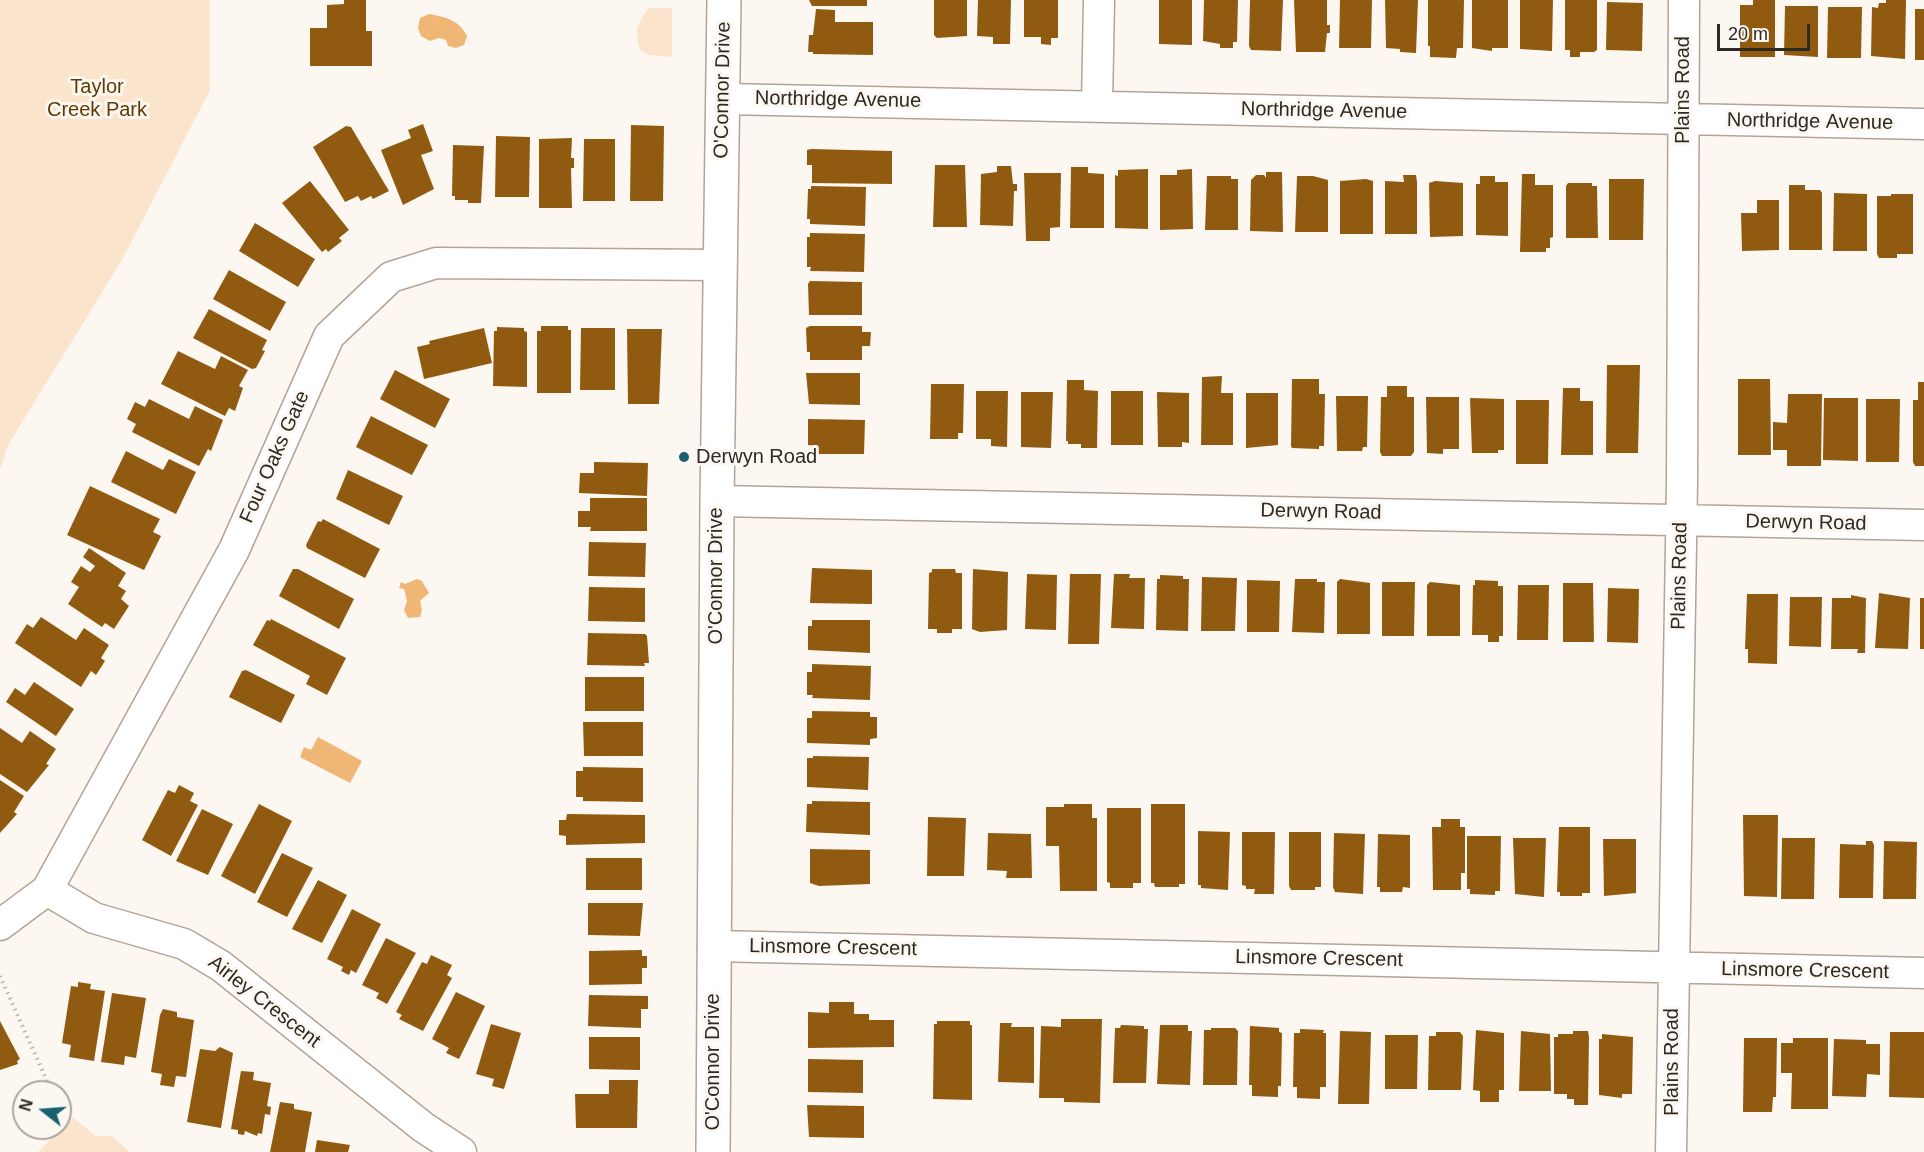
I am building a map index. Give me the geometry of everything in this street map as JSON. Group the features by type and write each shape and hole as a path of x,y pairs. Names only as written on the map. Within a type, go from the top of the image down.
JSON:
{"main road":[{"name":"O'Connor Drive","path":"713,1152 717,501 724,0"}],"street":[{"path":"1097,105 1099,0"},
{"name":"Plains Road","path":"1671,1152 1681,521 1684,0"},
{"name":"Northridge Avenue","path":"724,99 1924,124"},
{"name":"Four Oaks Gate","path":"0,925 47,890 234,550 329,336 391,277 436,263 720,265"},
{"name":"Derwyn Road","path":"717,501 1924,525"},
{"name":"Airley Crescent","path":"47,890 94,918 184,944 221,966 423,1127 461,1152"},
{"name":"Linsmore Crescent","path":"713,946 1924,973"}],"path":[{"path":"0,976 47,1080"}],"green space":[{"name":"Taylor Creek Park","path":"0,0 210,0 210,90 122,260 8,445 0,469"},
{"path":"649,8 672,8 672,57 649,55 640,50 637,38 638,28"},
{"path":"72,1117 96,1136 112,1136 130,1152 38,1152 50,1140 72,1140"}],"shaded area":[{"path":"429,14 446,18 460,26 467,36 464,45 456,48 448,46 446,40 439,38 430,41 421,36 418,28 420,18"},
{"path":"417,579 422,581 429,593 420,601 422,610 420,617 408,618 404,610 407,601 404,589 399,588 401,582 405,584"},
{"path":"318,737 362,761 350,783 300,757 304,747 311,750"}],"building":[{"path":"344,0 366,0 366,31 372,31 372,66 310,66 310,28 327,28 327,5 344,4"},
{"path":"809,0 867,0 867,6 812,6"},
{"path":"934,0 967,0 967,36 937,38 934,35"},
{"path":"978,0 1011,0 1010,44 993,44 993,37 977,36"},
{"path":"1024,0 1058,0 1058,38 1051,38 1051,45 1041,44 1041,37 1024,37"},
{"path":"1159,0 1192,0 1192,45 1159,44"},
{"path":"1204,0 1238,0 1237,42 1233,42 1233,48 1220,48 1220,44 1203,41"},
{"path":"1250,0 1283,0 1281,51 1251,50 1249,46"},
{"path":"1294,0 1327,0 1327,25 1330,25 1330,33 1327,33 1325,52 1296,52"},
{"path":"1340,0 1372,0 1371,48 1339,48"},
{"path":"1385,0 1418,0 1416,53 1386,48"},
{"path":"1428,0 1464,0 1463,48 1457,48 1456,58 1430,57"},
{"path":"1472,0 1508,0 1508,48 1492,48 1492,51 1472,48"},
{"path":"1520,0 1553,0 1552,51 1520,49"},
{"path":"1565,0 1597,0 1597,50 1594,52 1580,52 1580,57 1570,57 1570,50 1565,50"},
{"path":"1753,0 1775,0 1775,57 1740,57 1740,5 1753,5"},
{"path":"1886,0 1906,0 1905,59 1871,56 1872,7 1878,8 1879,3 1886,3"},
{"path":"1607,2 1643,3 1642,51 1606,50"},
{"path":"1785,6 1818,6 1818,57 1784,55"},
{"path":"1828,7 1862,7 1861,58 1827,58"},
{"path":"816,9 835,10 835,22 873,22 873,55 808,52 809,35 813,35"},
{"path":"1915,9 1924,9 1924,60 1915,60"},
{"path":"423,124 433,151 421,155 434,189 403,205 381,150 411,138 408,130"},
{"path":"631,125 664,126 663,201 630,201"},
{"path":"346,126 351,127 389,191 373,199 371,196 361,201 358,196 345,202 313,147"},
{"path":"496,136 530,137 529,197 495,197"},
{"path":"572,138 571,158 574,158 574,168 571,168 572,208 539,208 539,139"},
{"path":"584,139 615,139 615,201 583,201"},
{"path":"453,145 484,146 481,203 455,200 455,196 452,196"},
{"path":"807,150 892,151 892,184 812,183 812,165 807,165"},
{"path":"935,165 965,165 967,227 933,227"},
{"path":"997,166 1011,166 1013,184 1017,184 1017,191 1014,191 1013,226 980,225 981,174 997,172"},
{"path":"1071,167 1088,167 1088,173 1104,174 1104,228 1070,228"},
{"path":"1148,169 1148,229 1115,228 1115,175 1118,176 1118,170"},
{"path":"1192,169 1193,229 1160,230 1160,175 1177,175 1177,170"},
{"path":"1266,172 1282,172 1283,232 1250,231 1251,180 1256,175 1264,175 1266,178"},
{"path":"1024,173 1061,173 1060,227 1050,228 1050,241 1026,241"},
{"path":"1522,174 1535,174 1535,185 1553,185 1553,237 1550,238 1550,248 1546,248 1546,252 1520,252"},
{"path":"1403,175 1416,175 1417,234 1385,234 1385,181 1404,182"},
{"path":"1207,176 1231,176 1231,179 1238,179 1238,230 1205,230"},
{"path":"1297,176 1313,176 1328,180 1328,232 1295,232"},
{"path":"1480,176 1495,176 1495,182 1508,182 1508,236 1476,235 1476,184 1480,184"},
{"path":"1366,179 1373,181 1373,234 1340,234 1340,181"},
{"path":"1609,179 1644,179 1643,240 1609,240"},
{"path":"310,181 349,230 339,238 342,241 328,252 326,249 322,252 282,203"},
{"path":"1435,181 1463,183 1463,236 1430,237 1429,183"},
{"path":"1568,183 1592,183 1592,186 1597,186 1598,238 1566,238 1566,186"},
{"path":"1789,185 1805,185 1805,190 1820,190 1822,193 1822,250 1789,250"},
{"path":"811,186 866,187 865,226 810,224 810,219 807,219 808,189 811,189"},
{"path":"1834,193 1867,194 1867,251 1833,251"},
{"path":"1891,194 1913,194 1913,254 1897,254 1897,258 1879,258 1877,254 1877,196 1891,196"},
{"path":"1757,200 1779,200 1779,250 1742,251 1741,213 1757,213"},
{"path":"255,223 315,259 298,287 239,251"},
{"path":"810,233 865,234 864,272 810,271 811,267 807,267 807,237 810,237"},
{"path":"229,270 286,302 270,331 213,299"},
{"path":"810,281 862,282 862,315 809,315 808,284"},
{"path":"209,309 267,340 262,350 265,351 256,368 252,369 193,338"},
{"path":"541,326 568,326 568,330 571,330 571,393 537,393 537,331 541,331"},
{"path":"810,326 862,326 862,332 871,332 870,346 862,346 862,360 810,360 810,352 807,352 806,328"},
{"path":"497,327 524,328 527,332 527,387 493,386 494,331 497,331"},
{"path":"484,328 492,363 424,379 417,347 430,344 429,341"},
{"path":"581,328 615,328 615,390 580,390"},
{"path":"627,329 662,329 659,404 628,404"},
{"path":"178,351 215,369 221,356 248,370 239,386 243,388 235,411 229,408 225,416 161,384"},
{"path":"1607,365 1640,365 1638,453 1606,453"},
{"path":"395,370 450,399 435,428 380,399"},
{"path":"806,373 860,373 860,405 809,404"},
{"path":"1222,376 1221,393 1233,393 1233,445 1201,445 1202,377"},
{"path":"1292,379 1319,379 1319,394 1325,394 1324,446 1319,446 1319,449 1292,448 1291,446"},
{"path":"1738,379 1770,379 1771,455 1738,455"},
{"path":"1067,380 1084,380 1084,390 1098,391 1097,448 1081,448 1081,444 1068,444 1066,441"},
{"path":"1918,382 1924,382 1924,466 1915,466 1913,462 1913,400 1918,400"},
{"path":"931,384 964,384 963,433 958,433 958,439 930,439"},
{"path":"1387,386 1407,386 1407,397 1414,397 1414,452 1411,456 1382,456 1380,452 1381,397 1387,397"},
{"path":"1563,388 1580,388 1580,401 1593,401 1593,455 1561,455"},
{"path":"976,391 1008,391 1007,447 991,446 991,439 976,439"},
{"path":"1111,391 1143,391 1143,445 1111,445"},
{"path":"1021,392 1053,392 1051,448 1021,447"},
{"path":"1157,392 1189,393 1189,443 1182,442 1182,447 1158,447"},
{"path":"1246,393 1278,393 1278,445 1246,448"},
{"path":"1788,394 1822,394 1821,466 1787,466 1787,450 1773,450 1773,422 1787,423"},
{"path":"1336,396 1368,396 1367,447 1363,447 1362,451 1337,451"},
{"path":"1426,397 1459,397 1459,449 1443,449 1443,454 1427,453"},
{"path":"1470,398 1504,399 1504,450 1498,450 1498,453 1472,453"},
{"path":"1824,398 1858,398 1858,461 1823,460"},
{"path":"149,399 189,419 195,406 223,420 211,451 208,449 199,466 132,432 136,424 127,419 135,402 145,407"},
{"path":"1866,399 1900,399 1899,462 1866,462"},
{"path":"1516,400 1549,400 1548,464 1516,464"},
{"path":"371,416 428,445 412,475 356,447"},
{"path":"808,419 865,420 864,454 816,454 817,446 808,445"},
{"path":"126,451 163,470 169,459 196,472 176,514 111,482"},
{"path":"594,462 648,463 647,496 579,493 580,473 594,473"},
{"path":"348,470 403,496 389,525 336,499"},
{"path":"90,486 160,519 153,532 161,536 144,570 67,535"},
{"path":"590,498 647,498 647,531 590,531 591,527 578,527 578,511 590,511"},
{"path":"323,519 380,549 365,578 307,548 306,545 318,521 321,522"},
{"path":"589,542 646,543 645,577 588,576"},
{"path":"89,548 126,573 118,586 126,591 121,599 129,606 114,629 105,623 102,627 68,604 79,587 71,582 81,566 90,572 95,566 83,557"},
{"path":"812,568 872,570 872,604 810,603"},
{"path":"293,569 298,569 354,599 339,629 279,596"},
{"path":"932,569 955,569 956,573 962,573 962,629 952,629 952,633 937,633 937,629 928,629 929,573"},
{"path":"973,569 1008,572 1007,630 980,632 972,629"},
{"path":"1027,574 1057,575 1056,630 1025,629"},
{"path":"1070,574 1101,574 1099,644 1068,644"},
{"path":"1114,574 1130,574 1129,578 1145,578 1144,629 1111,628"},
{"path":"1160,575 1183,576 1183,579 1189,579 1188,631 1156,630 1157,579 1160,579"},
{"path":"1202,577 1237,578 1235,631 1201,631"},
{"path":"1295,579 1317,579 1317,582 1325,582 1324,633 1292,632"},
{"path":"1340,579 1370,583 1370,634 1337,634 1337,582"},
{"path":"1247,580 1280,581 1279,632 1247,632"},
{"path":"1475,580 1498,581 1498,586 1503,586 1503,636 1499,636 1499,642 1488,642 1488,635 1472,635"},
{"path":"1382,582 1415,582 1414,636 1382,636"},
{"path":"1430,582 1460,585 1460,636 1427,636 1427,585"},
{"path":"1563,583 1593,583 1594,642 1563,642"},
{"path":"1518,585 1549,585 1548,640 1517,640"},
{"path":"589,587 645,588 645,622 588,621"},
{"path":"1608,588 1639,589 1638,643 1607,642"},
{"path":"1879,593 1910,598 1908,649 1875,648"},
{"path":"1747,594 1778,594 1777,664 1748,663 1748,649 1745,649"},
{"path":"1851,595 1866,598 1865,653 1857,653 1858,649 1831,649 1832,598 1851,598"},
{"path":"1790,597 1822,597 1821,647 1789,646"},
{"path":"1920,598 1924,598 1924,649 1920,649"},
{"path":"41,617 76,640 84,628 109,645 101,658 105,661 96,675 91,671 81,687 15,643 27,624 33,628"},
{"path":"271,619 346,658 327,695 306,684 310,676 253,645 267,620"},
{"path":"812,620 870,620 870,653 808,650 808,626 812,626"},
{"path":"588,633 645,634 649,663 644,663 645,666 587,665"},
{"path":"812,664 871,666 870,700 812,698 813,695 807,695 807,672 812,672"},
{"path":"246,670 295,695 281,723 229,697 242,671"},
{"path":"585,677 644,677 644,711 585,711"},
{"path":"34,682 74,709 56,736 6,702 15,688 25,695"},
{"path":"812,711 870,712 870,717 877,717 877,738 870,739 870,745 807,743 807,718 812,718"},
{"path":"583,722 643,722 643,756 584,756"},
{"path":"0,728 22,743 30,731 56,749 46,764 49,765 27,792 0,774"},
{"path":"813,756 869,757 868,790 807,787 807,758 813,758"},
{"path":"583,767 643,768 643,802 583,801 583,797 576,797 576,771 583,771"},
{"path":"0,780 24,796 14,812 17,814 0,833"},
{"path":"179,785 194,793 190,801 198,805 171,856 142,840 168,790 175,793"},
{"path":"812,801 870,802 870,835 806,832 807,804 812,804"},
{"path":"259,804 292,821 255,894 221,876"},
{"path":"1064,804 1092,804 1092,818 1097,818 1097,891 1060,891 1059,846 1046,846 1046,807 1064,807"},
{"path":"1151,804 1185,804 1185,884 1179,884 1179,887 1155,887 1154,883 1151,883"},
{"path":"1107,808 1141,808 1141,883 1133,883 1133,888 1110,888 1110,883 1107,882"},
{"path":"202,809 233,824 208,875 176,861"},
{"path":"567,814 645,815 645,843 566,845 566,836 559,835 559,820 566,820"},
{"path":"1743,815 1778,815 1777,897 1744,896"},
{"path":"928,817 966,818 964,876 927,876"},
{"path":"1441,819 1460,819 1460,827 1465,827 1465,873 1461,873 1461,890 1433,890 1432,827 1441,827"},
{"path":"1559,827 1590,827 1590,893 1582,893 1582,896 1560,896 1560,892 1557,892"},
{"path":"1198,831 1230,832 1228,890 1201,888 1201,885 1198,885"},
{"path":"1242,832 1275,832 1274,894 1254,894 1255,889 1246,889 1246,886 1242,885"},
{"path":"1289,832 1321,832 1321,887 1315,887 1315,890 1291,890 1289,886"},
{"path":"988,833 1031,834 1032,878 1006,878 1007,871 987,870"},
{"path":"1334,833 1365,834 1363,894 1335,892 1333,887"},
{"path":"1378,834 1410,835 1410,888 1403,887 1402,892 1380,892 1380,887 1377,887"},
{"path":"1467,836 1501,836 1500,891 1495,891 1495,895 1470,894 1470,889 1467,889"},
{"path":"1513,838 1546,838 1544,897 1515,894"},
{"path":"1782,838 1815,838 1814,899 1781,899"},
{"path":"1603,839 1636,839 1636,893 1604,896"},
{"path":"1866,841 1872,841 1874,845 1873,898 1839,898 1840,844 1866,845"},
{"path":"1884,841 1917,842 1916,899 1883,899"},
{"path":"810,849 870,850 870,884 819,886 810,883"},
{"path":"282,853 313,868 287,917 257,902"},
{"path":"586,858 642,858 642,890 586,890"},
{"path":"318,880 347,895 322,943 292,929"},
{"path":"588,903 643,903 640,936 588,935"},
{"path":"352,909 381,924 356,973 351,970 349,975 341,971 343,967 327,959"},
{"path":"386,938 416,953 387,1004 376,998 379,993 362,985"},
{"path":"642,950 642,956 647,956 647,968 642,968 642,984 589,985 589,951"},
{"path":"431,955 452,965 447,975 452,978 423,1031 399,1019 402,1015 396,1012 422,962 427,964"},
{"path":"78,982 91,984 90,989 105,991 94,1061 69,1057 71,1045 62,1043 71,986 78,987"},
{"path":"456,992 485,1006 459,1059 446,1053 449,1048 432,1039"},
{"path":"112,993 146,998 136,1058 125,1056 124,1065 101,1062"},
{"path":"589,995 648,996 648,1009 641,1009 641,1028 588,1026"},
{"path":"829,1002 854,1002 854,1014 869,1014 869,1020 894,1020 894,1047 808,1048 808,1012 829,1013"},
{"path":"163,1009 177,1012 177,1017 194,1020 186,1077 176,1076 174,1087 160,1085 162,1074 151,1072 160,1015"},
{"path":"1061,1019 1102,1019 1100,1103 1064,1102 1064,1098 1039,1098 1041,1026 1061,1027"},
{"path":"0,1021 20,1059 17,1061 18,1064 0,1070"},
{"path":"937,1021 970,1021 972,1025 972,1100 933,1099 934,1024 937,1024"},
{"path":"1000,1023 1012,1023 1011,1027 1034,1027 1034,1083 998,1082"},
{"path":"491,1024 521,1033 504,1089 492,1086 494,1079 476,1074"},
{"path":"1121,1025 1144,1026 1144,1029 1148,1029 1146,1083 1113,1083 1115,1028 1120,1028"},
{"path":"1160,1025 1188,1025 1188,1031 1192,1031 1190,1085 1157,1084"},
{"path":"1250,1026 1279,1028 1279,1032 1282,1033 1281,1086 1278,1086 1278,1097 1252,1096 1252,1085 1249,1085"},
{"path":"1211,1028 1235,1028 1238,1031 1237,1085 1203,1085 1204,1030 1211,1030"},
{"path":"1300,1029 1324,1030 1323,1033 1326,1033 1326,1087 1320,1087 1320,1099 1297,1098 1297,1087 1293,1087 1294,1033 1300,1033"},
{"path":"1476,1030 1504,1033 1504,1090 1499,1090 1499,1102 1480,1102 1480,1091 1473,1090"},
{"path":"1340,1031 1371,1032 1369,1104 1338,1104"},
{"path":"1521,1031 1550,1034 1551,1091 1519,1091"},
{"path":"1573,1031 1588,1031 1588,1105 1574,1105 1574,1099 1567,1099 1567,1094 1554,1094 1554,1037 1558,1037 1558,1034 1573,1034"},
{"path":"1436,1032 1460,1032 1463,1036 1461,1090 1428,1090 1429,1036 1436,1036"},
{"path":"1890,1032 1924,1032 1924,1098 1889,1097"},
{"path":"1602,1034 1633,1037 1632,1094 1622,1094 1622,1098 1599,1095 1599,1039 1602,1039"},
{"path":"1385,1035 1418,1035 1417,1089 1385,1089"},
{"path":"589,1037 640,1037 640,1070 589,1069"},
{"path":"1744,1038 1777,1038 1776,1097 1773,1097 1772,1112 1743,1112"},
{"path":"1793,1038 1828,1038 1828,1109 1791,1109 1792,1073 1781,1073 1781,1043 1793,1043"},
{"path":"1834,1039 1866,1040 1866,1044 1880,1044 1880,1075 1867,1074 1866,1097 1832,1096"},
{"path":"220,1047 233,1053 221,1128 187,1122 200,1049 215,1051"},
{"path":"808,1059 863,1060 863,1093 808,1092"},
{"path":"241,1071 254,1072 253,1080 271,1083 267,1106 271,1107 270,1115 265,1114 262,1134 258,1133 257,1136 245,1131 244,1135 238,1134 238,1130 231,1129"},
{"path":"609,1080 638,1080 637,1128 576,1128 575,1094 609,1094"},
{"path":"280,1102 294,1104 294,1109 312,1112 305,1152 270,1152"},
{"path":"807,1105 864,1106 864,1138 809,1137"},
{"path":"317,1140 350,1145 348,1152 315,1152"}],"place":[{"name":"Derwyn Road","path":"684,457"}]}
